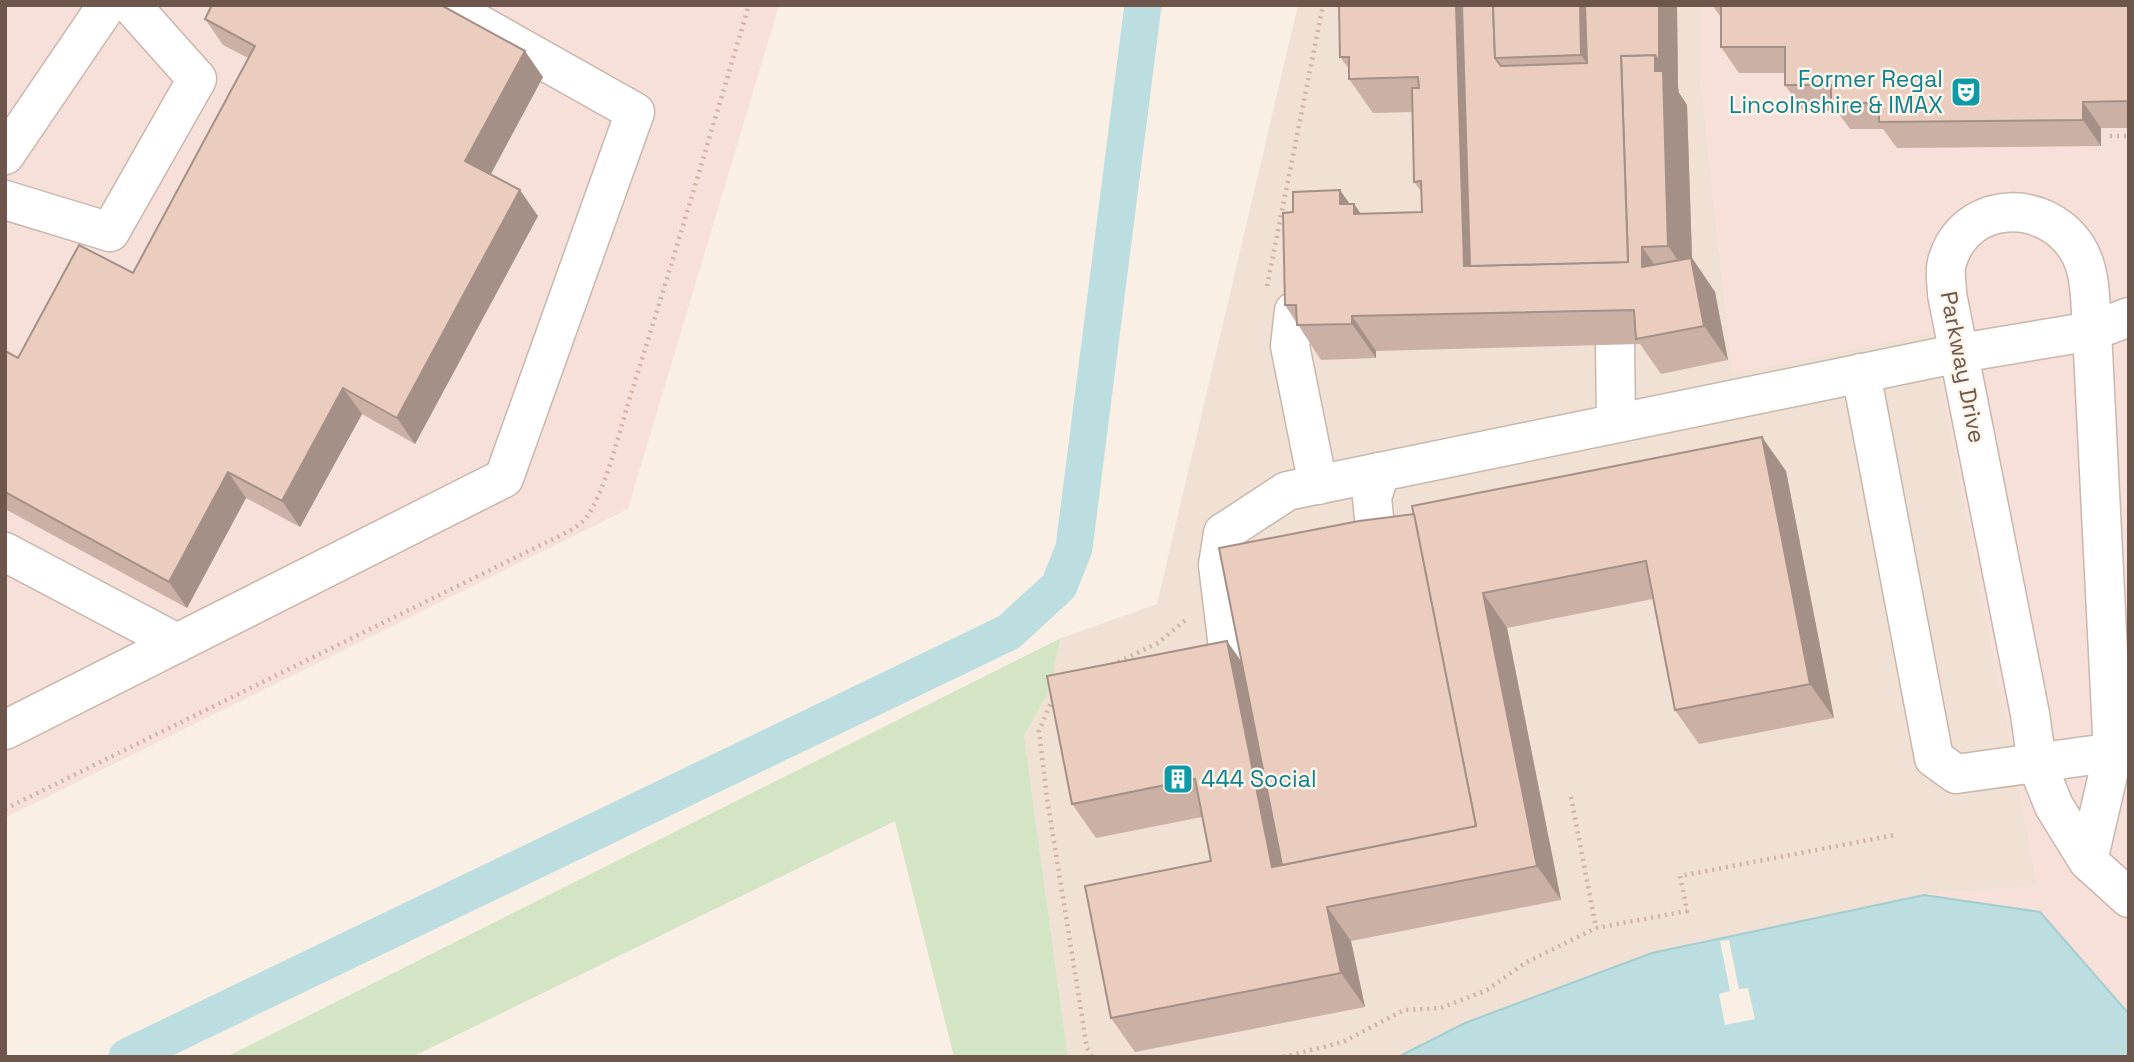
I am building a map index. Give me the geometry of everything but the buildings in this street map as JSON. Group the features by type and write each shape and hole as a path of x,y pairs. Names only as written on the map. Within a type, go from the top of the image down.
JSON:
{"street":[{"path":"5,155 107,5"},
{"path":"5,200 110,232 197,79 131,5"},
{"path":"5,730 504,478 635,112 445,5"},
{"name":"Parkway Drive","path":"2088,861 2121,751 2087,272 2079,250 2064,231 2043,218 2020,212 1996,214 1974,224 1957,240 1946,264 1947,294 2037,764 2054,806 2088,861 2129,898"},
{"path":"1280,299 1318,485"},
{"path":"1231,672 1217,565 1223,533 1287,491 1960,353 2092,331 2129,317"},
{"path":"1615,345 1616,423"},
{"path":"1861,373 1934,758 1956,774 2121,751"},
{"path":"1377,547 1371,498 1380,472"},
{"path":"5,552 177,643"}],"path":[{"path":"1280,299 1323,5"},
{"path":"2110,136 2129,136"},
{"path":"1103,669 1158,643 1196,611 1217,565"},
{"path":"1063,691 1054,697 1039,731 1046,798 1087,1048 1092,1057"},
{"path":"1571,797 1596,928"},
{"path":"1283,1057 1343,1042 1404,1010 1441,1008 1487,990 1525,964 1596,928 1687,911 1680,876 1895,835"}],"shaded area":[{"path":"5,5 779,5 628,509 5,818"},
{"path":"1298,5 1701,5 1701,81 1733,372 1932,332 2038,886 1924,895 1652,953 1465,1023 1398,1057 1068,1057 1024,736 1049,691 1061,638 1157,604"},
{"path":"1701,5 2129,5 2129,1057 1398,1057 1465,1023 1652,953 1924,895 2038,886 1932,333 1733,373 1701,81"}],"green space":[{"path":"1061,638 1049,691 1024,736 1068,1057 954,1057 895,821 412,1057 226,1057"}],"water":[{"path":"1924,895 2040,912 2129,1014 2129,1057 1398,1057 1465,1023 1652,953"}],"pier":[{"path":"1729,940 1739,989 1748,988 1755,1019 1725,1025 1719,994 1730,991 1720,941"}],"waterway":[{"path":"127,1057 1009,632 1059,586 1074,548 1143,5"}],"place":[{"name":"Former Regal Lincolnshire & IMAX","path":"1966,92"},
{"name":"444 Social","path":"1178,779"}]}
